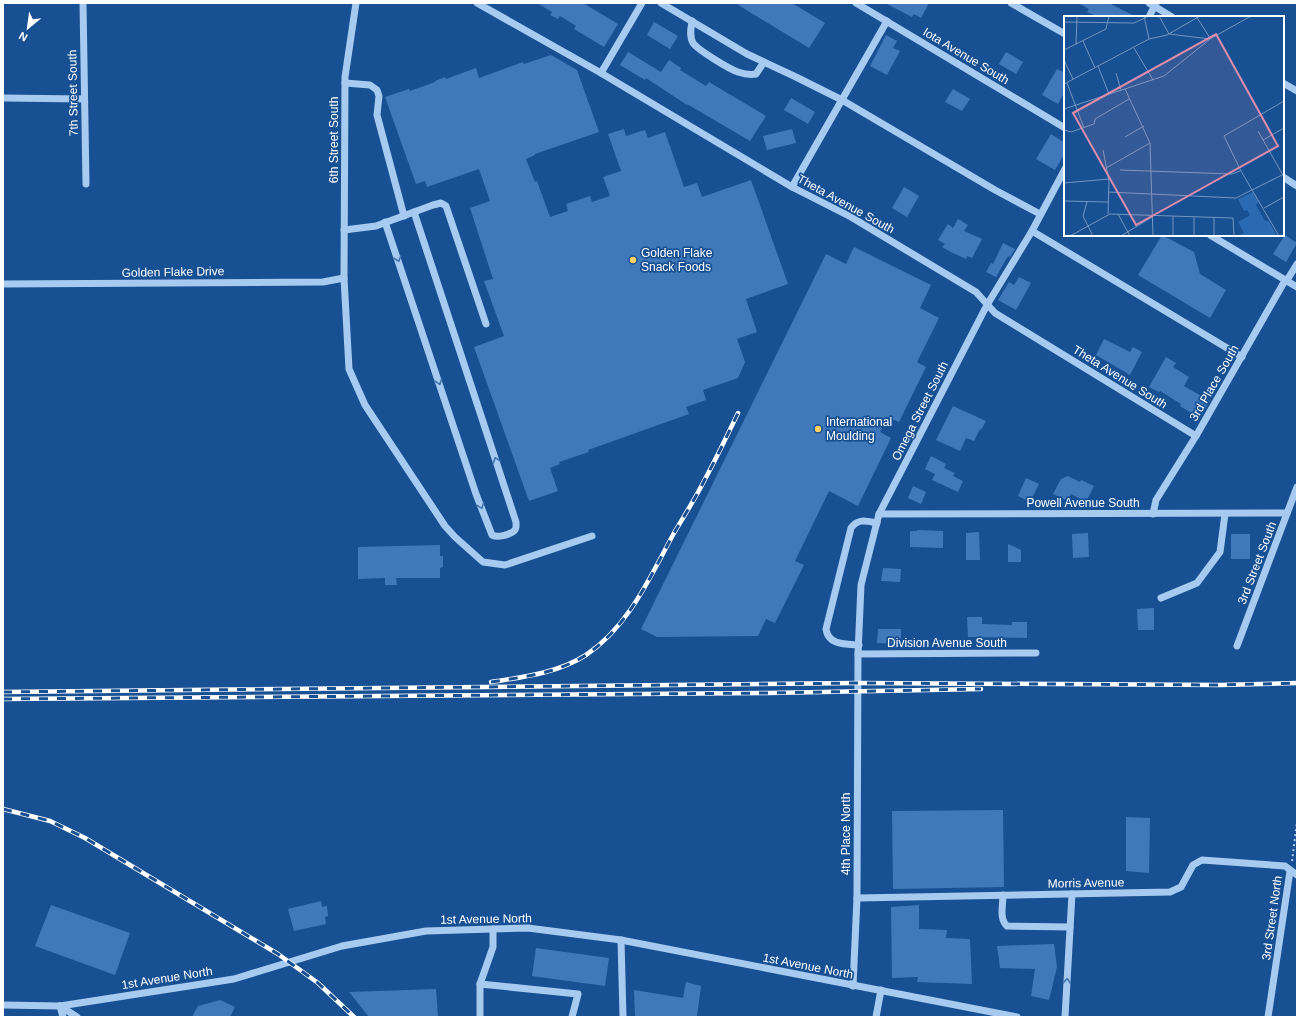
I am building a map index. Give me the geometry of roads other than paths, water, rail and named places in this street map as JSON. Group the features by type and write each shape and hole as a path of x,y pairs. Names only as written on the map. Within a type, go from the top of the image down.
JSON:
{"street":[{"name":"7th Street South","path":"84,3 86,184"},
{"name":"6th Street South","path":"356,3 345,83 344,278 349,369 365,405 445,526 483,562 505,565 592,536"},
{"name":"Theta Avenue South","path":"477,3 601,73 792,188 852,217 976,292 995,313 1196,436"},
{"path":"601,73 642,3"},
{"path":"661,3 764,62 842,100 1040,214"},
{"name":"Iota Avenue South","path":"856,3 1064,127"},
{"path":"1011,3 1064,33"},
{"path":"1149,16 1153,4 1171,16"},
{"path":"692,21 691,35 694,43 701,50 737,72 749,75 756,74 764,62"},
{"path":"792,188 887,21"},
{"path":"345,83 370,86 377,90 379,96 377,115 404,216"},
{"path":"1284,84 1297,91"},
{"path":"3,98 84,99"},
{"name":"Omega Street South","path":"858,683 861,586 879,514 987,305 1032,231 1064,171"},
{"path":"1284,178 1297,186"},
{"path":"344,230 376,226 441,203 446,206 486,324"},
{"path":"385,222 476,494 492,535 497,537 513,532 516,528 516,522 414,212"},
{"path":"1032,231 1242,357"},
{"path":"1212,236 1297,287"},
{"name":"3rd Place South","path":"1153,514 1156,500 1196,436 1283,284 1297,264"},
{"name":"Golden Flake Drive","path":"3,284 323,282 344,278"},
{"name":"3rd Street South","path":"1237,646 1297,487"},
{"name":"Powell Avenue South","path":"879,514 1287,513"},
{"path":"1161,598 1197,582 1220,552 1225,514"},
{"path":"859,645 835,642 826,635 826,629 851,528 858,522 865,521 877,523"},
{"name":"Division Avenue South","path":"858,654 1036,653"},
{"name":"4th Place North","path":"853,986 857,898 858,683"},
{"name":"Morris Avenue","path":"857,898 1170,892 1181,887 1193,864 1202,860 1285,866 1297,875"},
{"name":"3rd Street North","path":"1268,1017 1290,871"},
{"path":"1065,1017 1072,894"},
{"path":"1003,895 1002,916 1007,926 1070,928"},
{"name":"1st Avenue North","path":"3,1005 60,1006 234,979 342,946 426,931 528,928 621,940 853,986 881,990 977,1013 1017,1017"},
{"path":"480,1017 480,984 493,947 493,929"},
{"path":"621,940 623,1017"},
{"path":"480,984 578,994 572,1017"},
{"path":"876,1017 881,990"},
{"path":"60,1006 63,1017"},
{"path":"60,1006 77,1017"}],"railway":[{"path":"491,682 540,673 564,666 586,655 615,630 637,600 701,488 738,413"},
{"path":"3,692 858,683 1220,685 1297,683"},
{"path":"3,699 769,693 981,689"},
{"path":"3,809 50,821 85,838 278,954 318,983 354,1017"}],"place":[{"name":"Golden Flake Snack Foods","path":"633,260"},
{"name":"International Moulding","path":"818,429"}]}
